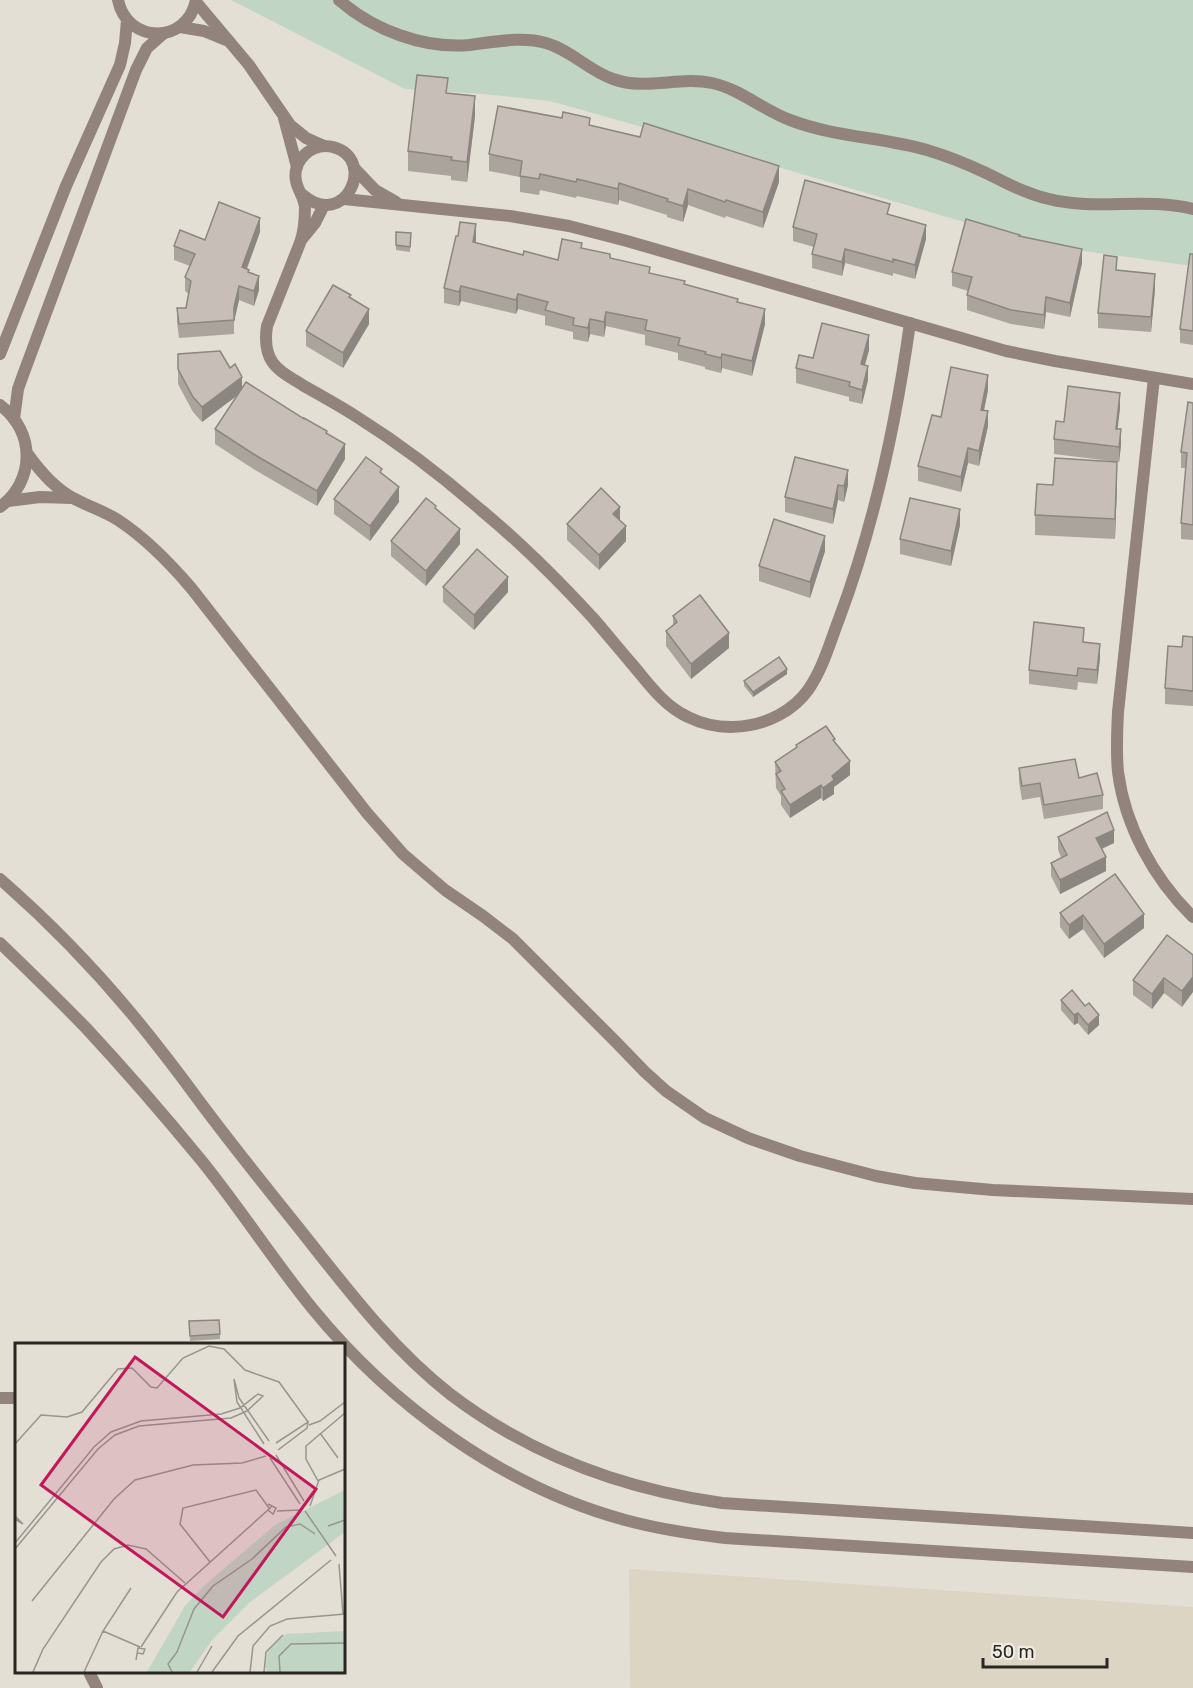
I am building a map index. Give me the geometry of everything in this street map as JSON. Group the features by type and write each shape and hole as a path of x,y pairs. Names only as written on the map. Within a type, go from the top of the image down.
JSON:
{"street":[{"path":"118,0 127,20 139,29 151,33 164,33 180,27 193,12 196,1"},
{"path":"339,0 367,20 390,32 414,40 465,45 528,40 544,42 561,48 614,80 636,85 696,81 713,83 805,126 838,134 878,139 928,151 957,160 1030,194 1050,200 1090,205 1165,204 1193,209"},
{"path":"196,1 261,82 290,125 306,138 340,150 351,161 355,175 352,188 344,199 334,204 324,205 313,202 303,195"},
{"path":"0,354 66,186 120,65 127,20"},
{"path":"180,27 204,31 227,40"},
{"path":"14,419 22,375 129,86 147,48 164,33"},
{"path":"284,117 297,167"},
{"path":"324,146 307,152 297,167 296,182 303,195 305,218 302,240 267,326 266,345 273,363 287,376 357,417 400,446 481,510 557,580 593,618 656,693 671,707 689,718 708,724 728,727 749,726 781,714 807,691 816,676 847,597 871,519 886,462 910,323"},
{"path":"354,168 375,190 400,204"},
{"path":"344,199 510,216 578,229 1006,351 1193,384"},
{"path":"302,240 315,224 324,205"},
{"path":"1154,378 1116,741 1125,806 1138,839 1155,870 1175,898 1193,917"},
{"path":"0,405 21,429 27,453 22,479 16,491 4,504"},
{"path":"27,453 48,477 72,498"},
{"path":"4,504 40,497 72,498 117,519 156,549 175,568 367,813 403,854 445,890 513,939 645,1072 694,1112 748,1138 838,1167 886,1178 954,1187 1193,1198"},
{"path":"0,879 58,933 130,1011 277,1201 381,1330 403,1353 451,1394 530,1445 623,1483 722,1503 1193,1533"},
{"path":"0,943 86,1028 162,1112 246,1218 312,1308 343,1343"},
{"path":"345,1345 418,1413 512,1474 562,1498 644,1525 725,1538 1193,1567"},
{"path":"90,1673 97,1688"}],"shaded area":[{"path":"629,1569 1193,1607 1193,1688 630,1688"}],"green space":[{"path":"231,0 1193,0 1193,266 1054,247 1018,238 550,101 405,89"}],"building":[{"path":"417,75 448,78 446,93 475,96 467,162 451,160 452,157 408,151"},
{"path":"498,106 562,118 563,112 590,118 589,125 640,137 644,123 779,166 763,212 688,189 683,206 619,183 618,189 577,179 576,182 540,174 539,179 520,176 522,161 489,154"},
{"path":"805,180 890,204 887,214 926,225 915,265 893,259 893,262 845,249 842,262 812,254 817,234 793,227"},
{"path":"219,202 260,218 242,267 259,276 254,291 239,286 234,307 234,320 179,324 177,308 186,308 191,281 185,277 195,254 174,246 180,230 205,240"},
{"path":"966,219 1019,236 1082,249 1070,303 1046,297 1044,315 1011,310 967,295 972,277 952,272"},
{"path":"460,222 476,224 473,242 523,255 524,251 558,260 562,239 582,243 581,248 610,254 610,258 650,267 649,273 685,281 684,284 765,309 752,361 722,354 721,358 678,345 680,338 645,330 647,320 606,312 604,322 590,319 588,328 573,325 574,318 545,310 548,302 518,294 516,300 461,286 459,292 444,288"},
{"path":"396,232 411,233 410,247 396,245"},
{"path":"1190,254 1193,254 1193,331 1180,329"},
{"path":"1104,255 1117,257 1116,270 1155,274 1151,317 1098,313"},
{"path":"333,285 369,309 343,353 306,331"},
{"path":"822,323 869,335 861,364 868,366 862,390 849,386 850,382 796,368 799,355 813,358"},
{"path":"220,351 230,368 235,364 242,377 202,407 193,397 178,369 178,354"},
{"path":"951,367 988,375 981,410 988,411 979,451 968,448 961,477 918,466 932,415 941,417"},
{"path":"246,382 345,444 317,491 215,429"},
{"path":"1068,386 1120,393 1116,429 1121,429 1119,447 1054,439 1056,421 1064,422"},
{"path":"1188,402 1193,403 1193,525 1181,523 1187,453 1181,452"},
{"path":"366,457 382,469 380,472 399,487 370,526 334,499"},
{"path":"795,457 848,470 844,486 838,485 833,509 785,497"},
{"path":"1055,458 1117,462 1115,519 1035,515 1037,484 1053,485"},
{"path":"601,488 620,507 613,514 626,526 599,555 567,524"},
{"path":"426,498 460,529 426,571 391,541"},
{"path":"910,498 960,509 951,551 900,539"},
{"path":"774,519 825,536 810,582 759,566"},
{"path":"477,549 508,577 474,615 443,587"},
{"path":"700,595 729,633 691,664 666,631 677,622 673,616"},
{"path":"1034,622 1084,628 1083,642 1100,644 1097,670 1078,668 1077,676 1029,670"},
{"path":"1183,636 1193,637 1193,691 1165,688 1168,646 1182,647"},
{"path":"779,657 787,669 753,692 744,681"},
{"path":"826,726 835,739 833,740 850,761 832,776 834,780 823,788 821,785 790,805 781,791 785,789 776,774 781,771 775,762"},
{"path":"1075,759 1079,778 1097,773 1103,795 1044,805 1040,783 1022,786 1019,768"},
{"path":"1107,812 1114,830 1096,838 1106,857 1060,880 1051,863 1067,855 1058,837"},
{"path":"1115,874 1144,914 1104,944 1083,915 1069,925 1060,913"},
{"path":"1167,935 1193,955 1193,977 1182,991 1164,978 1152,994 1133,980"},
{"path":"1072,990 1085,1006 1089,1003 1099,1015 1088,1025 1078,1013 1074,1015 1061,1000"},
{"path":"219,1320 220,1334 190,1336 189,1321"}]}
